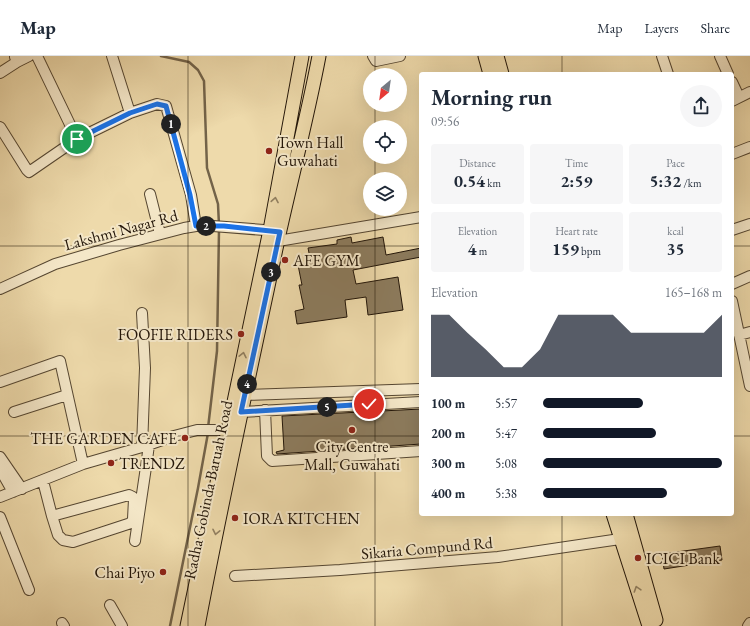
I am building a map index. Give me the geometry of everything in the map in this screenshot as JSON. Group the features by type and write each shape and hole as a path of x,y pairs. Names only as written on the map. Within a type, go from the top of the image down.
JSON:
{"main road":[{"name":"Radha Gobinda Baruah Road","path":"198,626 276,234 282,161 302,56"},
{"path":"295,165 295,134 310,56"},
{"name":"Radha Gobinda Baruah Road","path":"187,626 227,430 276,234 295,165 311,98 319,56"},
{"path":"485,56 489,72"},
{"path":"496,56 501,72"},
{"path":"282,161 295,134"},
{"path":"614,516 649,626"},
{"path":"627,516 657,626"}],"street":[{"path":"0,73 16,59 28,56"},
{"path":"38,56 77,139"},
{"path":"112,56 130,113"},
{"path":"373,56 376,61 400,56"},
{"path":"662,56 667,72"},
{"path":"720,56 727,72"},
{"path":"736,99 750,92"},
{"path":"0,127 29,172 77,139 130,113 157,104 166,106 190,195 196,226"},
{"path":"734,153 750,147"},
{"path":"150,194 160,234"},
{"name":"Lakshmi Nagar Rd","path":"0,289 55,264 119,245 196,226 224,226 276,234 419,217"},
{"path":"734,229 750,224"},
{"path":"734,283 750,276"},
{"path":"734,311 750,386"},
{"path":"135,541 146,467 145,368 142,313"},
{"path":"739,335 750,332"},
{"path":"0,382 60,361 83,464"},
{"path":"244,396 419,389"},
{"path":"14,412 67,395"},
{"path":"241,412 419,402"},
{"path":"265,410 267,456 272,461 419,451"},
{"path":"0,497 83,464 197,430 227,430"},
{"path":"0,458 18,491"},
{"path":"0,469 3,481 18,491"},
{"path":"43,481 52,516 58,535 63,540 73,542 131,523 133,519 134,499 129,495 52,516"},
{"path":"0,517 29,590"},
{"name":"Sikaria Compund Rd","path":"235,576 329,571 498,557 620,539"},
{"path":"110,606 122,626"}],"building":[{"path":"351,237 352,243 383,237 386,255 419,248 419,257 353,270 356,284 398,277 403,310 368,315 366,297 345,300 347,317 297,324 295,311 304,309 299,285 302,285 298,265 311,263 308,248 337,244 337,240"},
{"name":"City Centre Mall, Guwahati","path":"419,409 419,444 277,454 276,452 284,450 282,416"},
{"path":"720,546 722,560 664,569 662,554"}],"waterway":[{"path":"161,56 189,62 198,70 204,81 207,168 218,204 219,225"},
{"path":"208,428 217,351 219,230"},
{"path":"170,626 208,433"}],"place":[{"name":"Town Hall Guwahati","path":"269,151"},
{"name":"AFE GYM","path":"285,260"},
{"name":"FOOFIE RIDERS","path":"241,334"},
{"name":"City Centre Mall, Guwahati","path":"352,430"},
{"name":"THE GARDEN CAFE","path":"185,438"},
{"name":"TRENDZ","path":"111,463"},
{"name":"IORA KITCHEN","path":"235,518"},
{"name":"ICICI Bank","path":"638,558"},
{"name":"Chai Piyo","path":"163,572"}],"route":[{"path":"77,139 130,113 157,104 166,106 190,195 196,226 224,226 280,232 241,412 369,404"}]}
